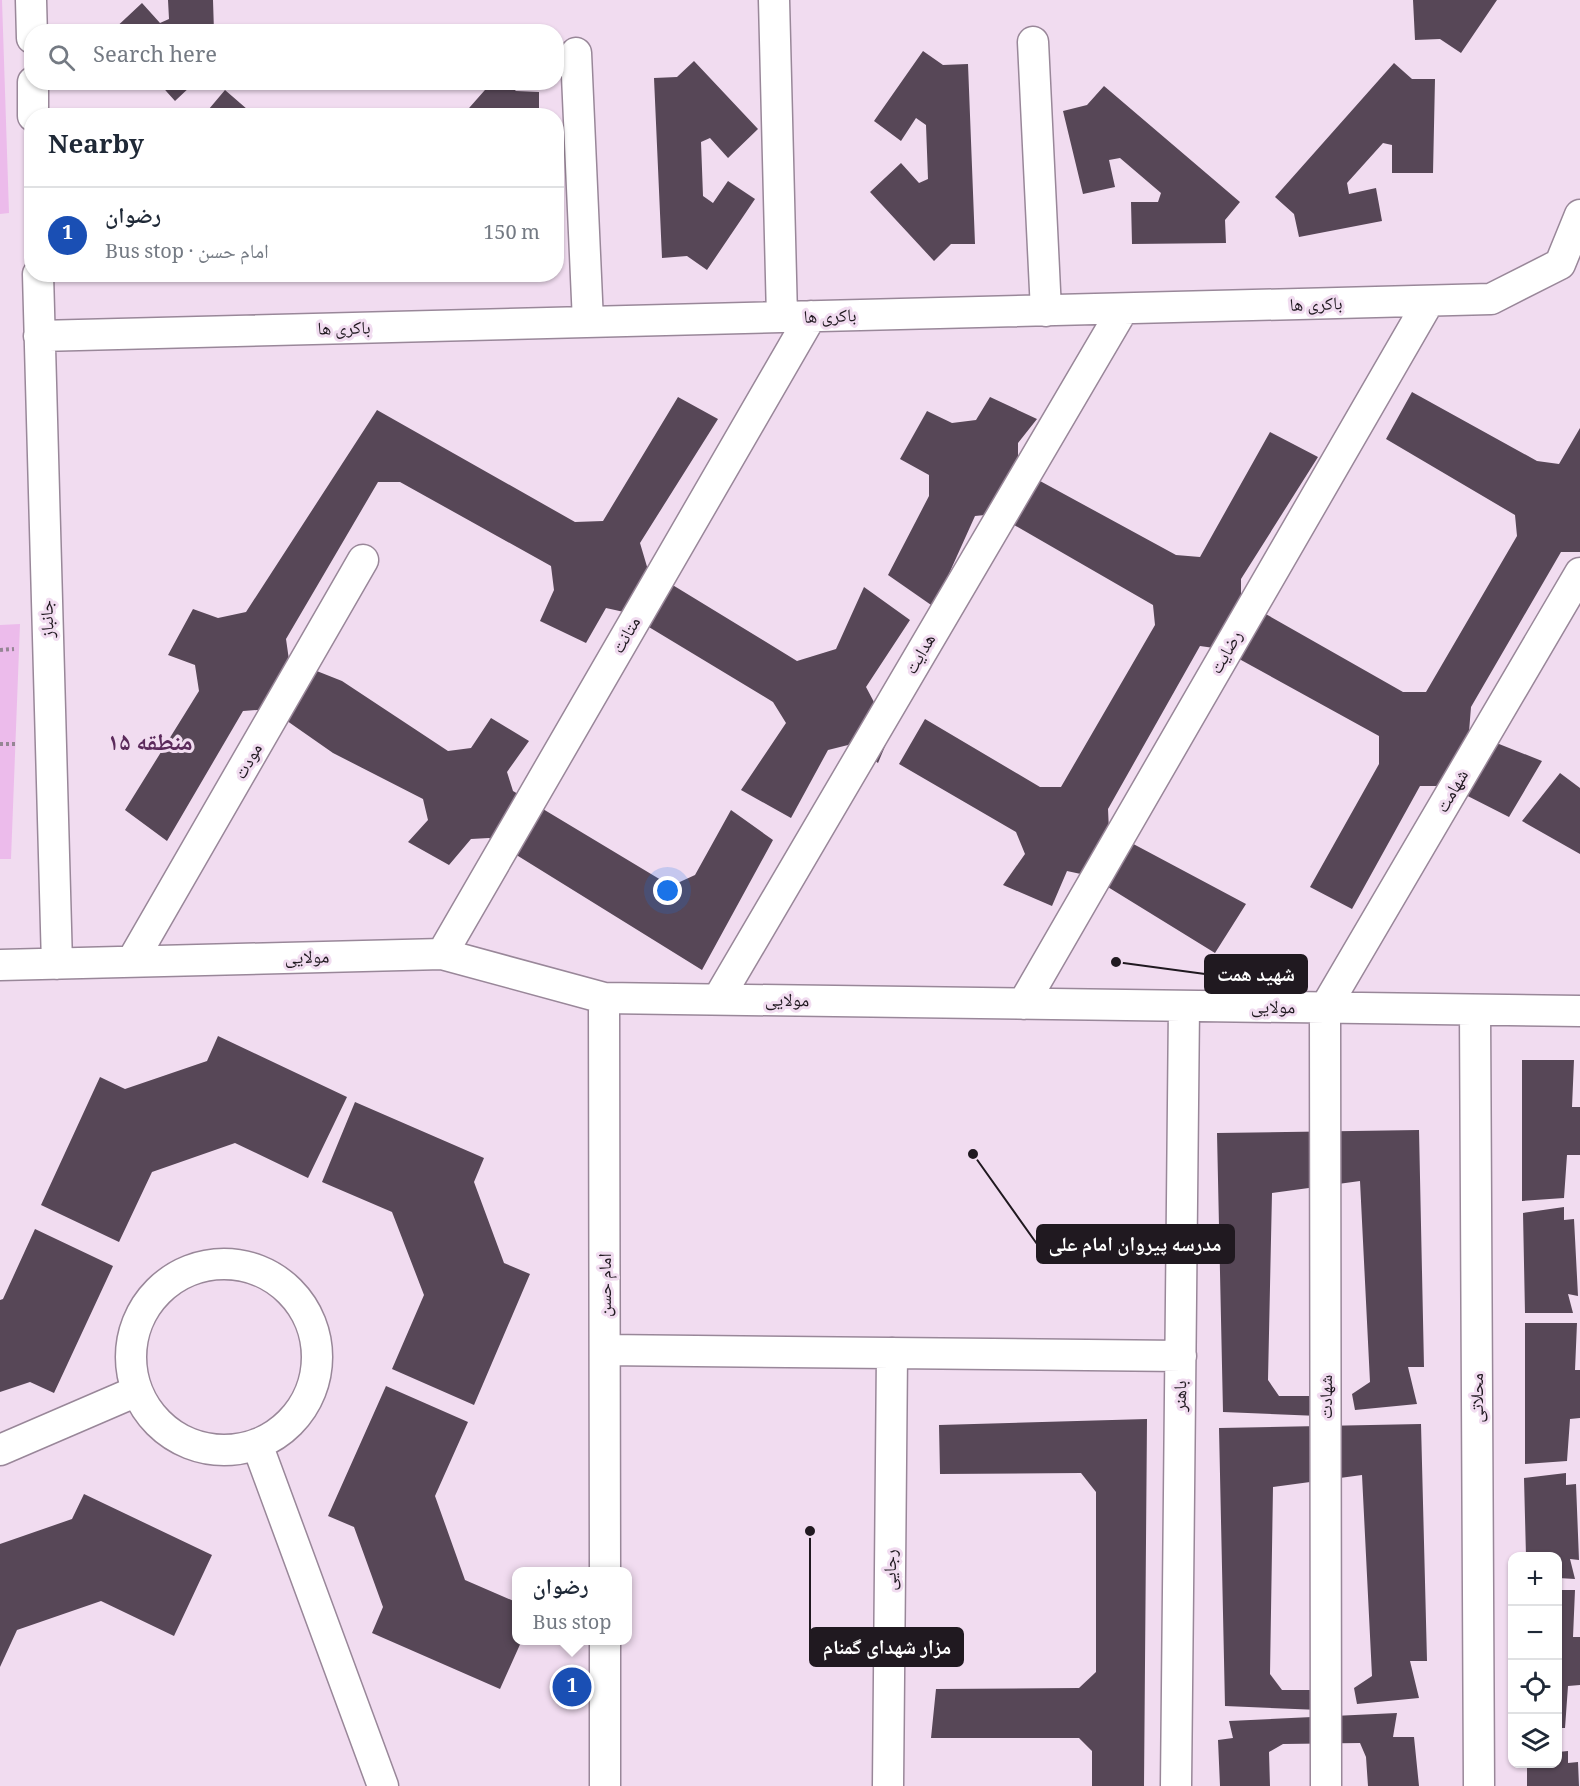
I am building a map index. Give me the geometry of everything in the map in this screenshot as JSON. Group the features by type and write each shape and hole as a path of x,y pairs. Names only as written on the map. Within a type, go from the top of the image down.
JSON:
{"street":[{"path":"31,0 32,24"},
{"path":"774,0 782,317"},
{"path":"1034,42 1046,311"},
{"path":"576,53 588,322"},
{"path":"33,90 33,108"},
{"name":"باکری ها","path":"39,336 1491,299 1560,264 1580,215"},
{"name":"جانباز","path":"38,282 57,964"},
{"name":"رضایت","path":"1023,1004 1429,301"},
{"name":"هدایت","path":"718,999 1123,309"},
{"name":"متانت","path":"442,954 811,316"},
{"name":"مودت","path":"132,962 363,560"},
{"name":"شهامت","path":"1325,1008 1580,573"},
{"name":"مولايی","path":"0,965 442,954 604,998 1580,1011"},
{"name":"امام حسن","path":"604,998 605,1567"},
{"name":"باهنر","path":"1176,1786 1184,1006"},
{"name":"شهادت","path":"1325,1008 1326,1786"},
{"name":"محلاتی","path":"1475,1010 1479,1786"},
{"path":"230,1264 260,1270 285,1286 305,1309 316,1338 317,1368 309,1397 292,1422 267,1440 239,1450 207,1450 178,1438 154,1418 138,1391 131,1360 135,1329 149,1301 172,1279 200,1267 230,1264"},
{"path":"605,1350 1181,1356"},
{"name":"رجایی","path":"888,1786 892,1353"},
{"path":"0,1450 138,1391"},
{"path":"257,1444 382,1786"},
{"path":"605,1645 605,1786"}],"shaded area":[{"path":"0,0 2,0 9,213 0,214"},
{"path":"20,624 11,859 0,859 0,625"}],"building":[{"path":"168,0 213,0 214,24 120,24 142,3 160,23 169,19"},
{"path":"1413,0 1497,0 1461,53 1440,39 1415,40"},
{"path":"923,51 943,65 968,64 975,244 951,244 934,261 870,192 901,163 919,183 928,179 926,125 916,118 901,141 874,121"},
{"path":"694,61 758,129 728,158 710,138 701,142 703,196 713,203 728,181 755,199 707,270 687,256 662,258 654,78 677,77"},
{"path":"1394,63 1412,79 1435,79 1433,173 1392,173 1392,145 1383,143 1347,183 1349,194 1376,188 1382,221 1299,237 1294,214 1275,197"},
{"path":"1104,86 1240,202 1225,220 1226,243 1132,244 1131,202 1158,202 1161,193 1120,158 1109,160 1115,187 1083,194 1063,111 1087,105"},
{"path":"165,90 187,90 175,101"},
{"path":"225,90 246,108 210,108"},
{"path":"485,90 539,92 539,108 469,108"},
{"path":"1412,392 1537,461 1559,464 1580,428 1580,552 1561,552 1471,707 1469,732 1542,761 1509,817 1448,786 1420,786 1352,909 1310,887 1379,764 1379,736 1221,649 1200,646 1108,809 1109,831 1246,904 1215,953 1090,876 1067,871 1052,906 1003,885 1025,854 1016,832 899,764 925,719 1040,787 1061,787 1155,625 1153,605 995,514 975,516 934,607 888,575 929,496 929,475 900,459 927,411 952,423 976,420 990,397 1037,419 1018,443 1018,469 1176,555 1200,557 1270,432 1318,457 1241,579 1241,600 1403,692 1426,692 1517,536 1515,515 1386,439"},
{"path":"678,397 718,419 640,543 648,570 797,661 836,649 864,587 910,620 866,687 875,704 900,711 878,763 852,744 828,750 791,818 741,790 786,723 773,702 624,612 606,608 586,643 540,621 554,590 551,566 400,482 378,482 286,639 289,660 342,681 448,751 471,748 491,718 529,741 507,772 513,791 671,886 695,875 731,810 773,840 702,970 489,838 471,839 449,865 408,842 428,820 423,799 333,753 270,709 243,711 167,841 125,810 199,691 195,665 168,655 193,609 218,618 246,612 377,410 575,522 603,521"},
{"path":"1560,773 1580,788 1580,854 1522,821"},
{"path":"218,1036 347,1097 308,1178 235,1143 152,1172 119,1242 41,1205 100,1077 125,1089 207,1061"},
{"path":"1522,1060 1574,1060 1572,1107 1580,1107 1580,1155 1567,1155 1564,1198 1522,1201"},
{"path":"355,1102 484,1158 474,1182 504,1263 530,1274 474,1405 392,1369 424,1295 392,1212 322,1182"},
{"path":"1419,1130 1424,1367 1408,1367 1417,1404 1355,1410 1352,1394 1370,1382 1360,1181 1272,1193 1268,1380 1279,1396 1317,1396 1319,1416 1223,1412 1217,1133"},
{"path":"1564,1207 1564,1220 1574,1219 1578,1296 1568,1294 1573,1313 1525,1313 1523,1213"},
{"path":"35,1229 113,1266 54,1393 30,1382 0,1392 0,1300 3,1299"},
{"path":"1525,1323 1577,1323 1575,1370 1580,1370 1580,1418 1570,1419 1567,1461 1525,1464"},
{"path":"386,1386 468,1422 435,1496 465,1580 512,1600 512,1645 520,1645 500,1689 372,1633 383,1607 354,1527 328,1516"},
{"path":"1147,1419 1144,1786 1092,1786 1092,1751 1079,1738 931,1738 936,1689 1079,1688 1096,1672 1096,1492 1081,1473 940,1474 939,1425"},
{"path":"1421,1424 1427,1661 1410,1661 1419,1698 1357,1704 1354,1688 1372,1676 1362,1475 1273,1487 1270,1674 1282,1690 1319,1690 1320,1710 1225,1706 1219,1428"},
{"path":"1566,1473 1566,1485 1576,1484 1579,1560 1570,1559 1575,1579 1562,1578 1562,1552 1526,1552 1524,1478"},
{"path":"84,1494 212,1555 174,1636 101,1601 17,1630 0,1667 0,1544 72,1519"},
{"path":"1562,1590 1575,1590 1573,1637 1580,1637 1580,1685 1568,1686 1565,1728 1562,1728"},
{"path":"1397,1713 1393,1737 1414,1737 1419,1786 1368,1786 1366,1757 1360,1743 1283,1744 1269,1752 1270,1786 1220,1786 1218,1740 1233,1738 1229,1721"},
{"path":"1568,1751 1568,1763 1578,1762 1579,1786 1527,1786 1527,1768 1562,1768 1562,1752"}],"place":[{"name":"شهید همت","path":"1116,962"},
{"name":"مدرسه پیروان امام علی","path":"973,1154"},
{"name":"مزار شهدای گمنام","path":"810,1531"},
{"name":"رضوان","path":"572,1687"}],"district":[{"name":"منطقه ۱۵","path":"150,742"}]}
